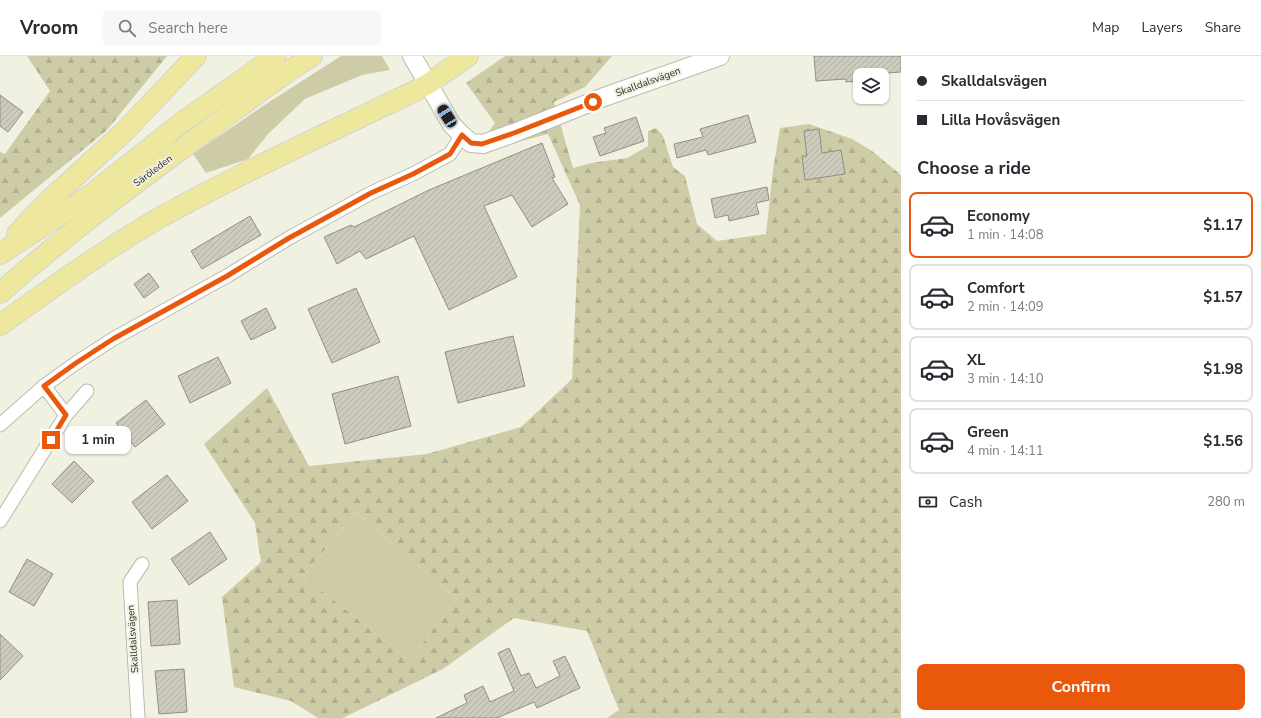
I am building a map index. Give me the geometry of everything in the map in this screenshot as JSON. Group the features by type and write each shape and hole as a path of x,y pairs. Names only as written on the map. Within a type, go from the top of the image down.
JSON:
{"main road":[{"path":"0,253 45,204 124,132 196,56"},
{"name":"Säröleden","path":"0,253 89,196 181,123 276,56"},
{"name":"Säröleden","path":"0,293 28,268 97,213 186,146 312,56"},
{"path":"0,325 87,263 160,218 287,152 428,84 468,56"}],"street":[{"path":"0,425 44,386 113,339 227,276 289,238 371,193 413,174 450,154 462,135 452,125 412,56"},
{"name":"Skalldalsvägen","path":"462,135 471,143 482,144 604,97 720,56"},
{"path":"44,386 66,415"},
{"path":"0,521 66,415 87,391"},
{"name":"Skalldalsvägen","path":"138,718 130,582 142,564"}],"green space":[{"path":"27,56 167,56 107,130 0,218 0,152 5,154 50,91"},
{"path":"341,56 382,56 390,70 362,75 305,99 269,133 248,159 206,173 193,154 266,104"},
{"path":"505,56 612,56 585,87 554,102 573,168 591,163 627,158 648,146 648,131 656,128 663,136 673,167 685,176 697,224 717,241 766,234 773,170 780,128 809,124 852,139 872,151 901,175 901,718 607,718 619,710 587,631 514,618 443,669 343,718 318,718 291,701 234,687 222,597 261,562 255,523 204,444 267,388 309,466 427,454 521,427 572,379 580,205 548,134 473,153 495,123 466,83","holes":["356,512 457,599 409,660 303,576"]},
{"path":"356,512 457,599 409,660 303,576"}],"building":[{"path":"814,56 901,56 901,72 889,73 889,68 853,68 853,82 846,82 846,79 816,81"},
{"path":"0,95 23,112 8,132 0,126"},
{"path":"748,115 756,142 708,155 706,150 677,158 674,144 703,137 700,129"},
{"path":"636,117 644,141 600,156 593,137 606,133 604,128"},
{"path":"819,129 822,153 841,150 845,174 805,180 802,156 807,156 804,131"},
{"path":"542,143 555,177 552,178 568,204 532,227 512,195 484,206 517,277 449,310 414,236 366,259 360,251 337,264 324,237 351,225 354,227 429,190"},
{"path":"767,187 769,200 756,203 759,214 729,221 728,215 715,218 711,199"},
{"path":"250,216 261,235 202,269 191,251"},
{"path":"149,273 159,287 144,298 134,284"},
{"path":"356,288 380,342 332,363 308,309"},
{"path":"266,308 276,328 251,340 241,321"},
{"path":"513,336 525,386 458,403 445,352"},
{"path":"218,357 231,383 190,403 178,376"},
{"path":"398,376 411,426 345,444 332,394"},
{"path":"146,400 165,424 135,447 116,423"},
{"path":"74,461 94,481 72,503 52,484"},
{"path":"167,475 188,501 152,529 132,502"},
{"path":"210,532 227,559 189,585 171,559"},
{"path":"27,559 53,574 34,606 9,592"},
{"path":"177,600 180,644 151,646 148,602"},
{"path":"0,634 23,656 0,680"},
{"path":"509,648 521,676 529,673 536,688 560,676 553,661 565,656 580,688 537,708 534,702 497,718 436,718 467,703 464,695 483,686 490,702 514,691 498,653"},
{"path":"184,669 187,712 159,714 155,671"}],"route":[{"path":"51,440 66,415 44,386 113,339 196,294 289,238 329,216 371,193 413,174 450,154 462,135 471,143 482,144 593,102"}]}
